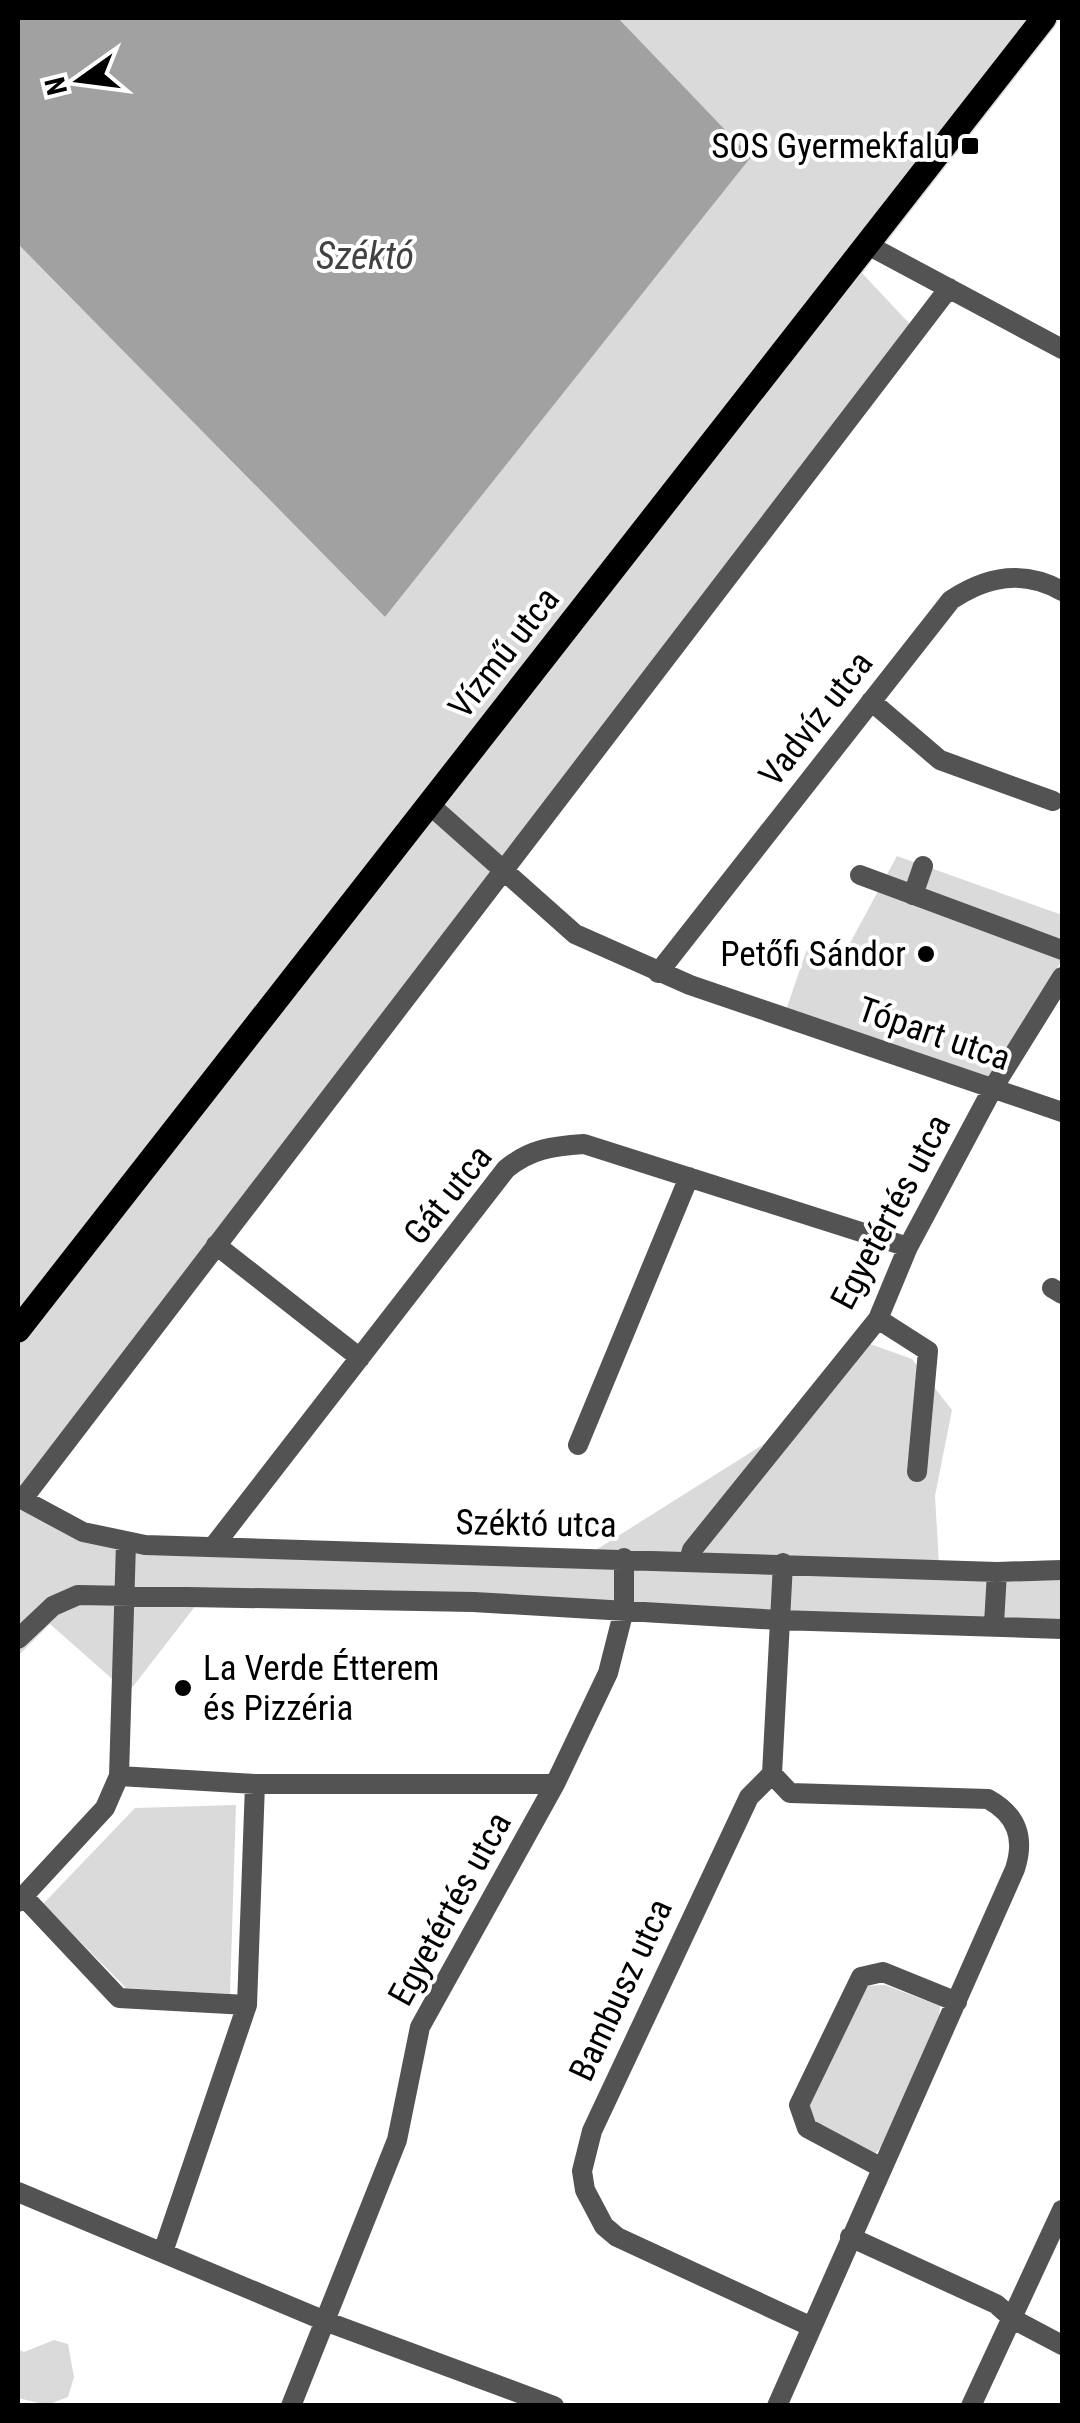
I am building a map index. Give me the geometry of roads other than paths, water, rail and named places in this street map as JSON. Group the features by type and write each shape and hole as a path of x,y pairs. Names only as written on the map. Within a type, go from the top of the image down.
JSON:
{"main road":[{"name":"Vízmű utca","path":"18,1330 1044,18"}],"street":[{"path":"866,244 1062,349"},
{"path":"20,1499 505,874 949,288"},
{"name":"Vadvíz utca","path":"658,973 951,600 973,585 998,577 1024,577 1062,591"},
{"path":"870,701 940,760 1053,801"},
{"name":"Tópart utca","path":"430,805 574,934 658,973 1062,1112"},
{"path":"913,895 923,866"},
{"path":"860,876 1062,950"},
{"name":"Egyetértés utca","path":"689,1561 692,1550 878,1318 908,1248 993,1088 1062,977"},
{"name":"Gát utca","path":"213,1547 506,1169 522,1156 548,1147 584,1144 908,1248"},
{"path":"578,1445 689,1177"},
{"path":"216,1244 360,1358"},
{"path":"878,1318 928,1351 917,1472"},
{"name":"Széktó utca","path":"20,1499 83,1532 126,1543 997,1572 1062,1570"},
{"path":"126,1543 119,1776 105,1808 20,1899 120,1998 247,2004"},
{"name":"Egyetértés utca","path":"291,2406 397,2140 420,2027 555,1784 608,1673 624,1610 624,1558"},
{"path":"778,2406 1018,1859 1019,1836 1008,1812 988,1800 790,1793 772,1774 783,1563"},
{"path":"994,1624 997,1572"},
{"path":"18,1639 66,1599 124,1595 624,1610 779,1620 1062,1629"},
{"name":"Bambusz utca","path":"772,1774 749,1797 691,1918 592,2131 582,2171 585,2190 595,2211 617,2237 812,2327"},
{"path":"119,1776 256,1784 555,1784"},
{"path":"163,2252 247,2004 256,1784"},
{"path":"882,2168 807,2128 799,2105 861,1977 883,1972 957,2002"},
{"path":"18,2192 326,2320 554,2406"},
{"path":"971,2406 1062,2210"},
{"path":"850,2237 996,2304 1013,2318 1062,2344"}],"water":[{"name":"Széktó","path":"18,18 618,18 751,157 385,617 18,244"}],"place":[{"name":"SOS Gyermekfalu","path":"970,146"},
{"name":"Petőfi Sándor","path":"926,954"},
{"name":"La Verde Étterem és Pizzéria","path":"183,1688"}]}
